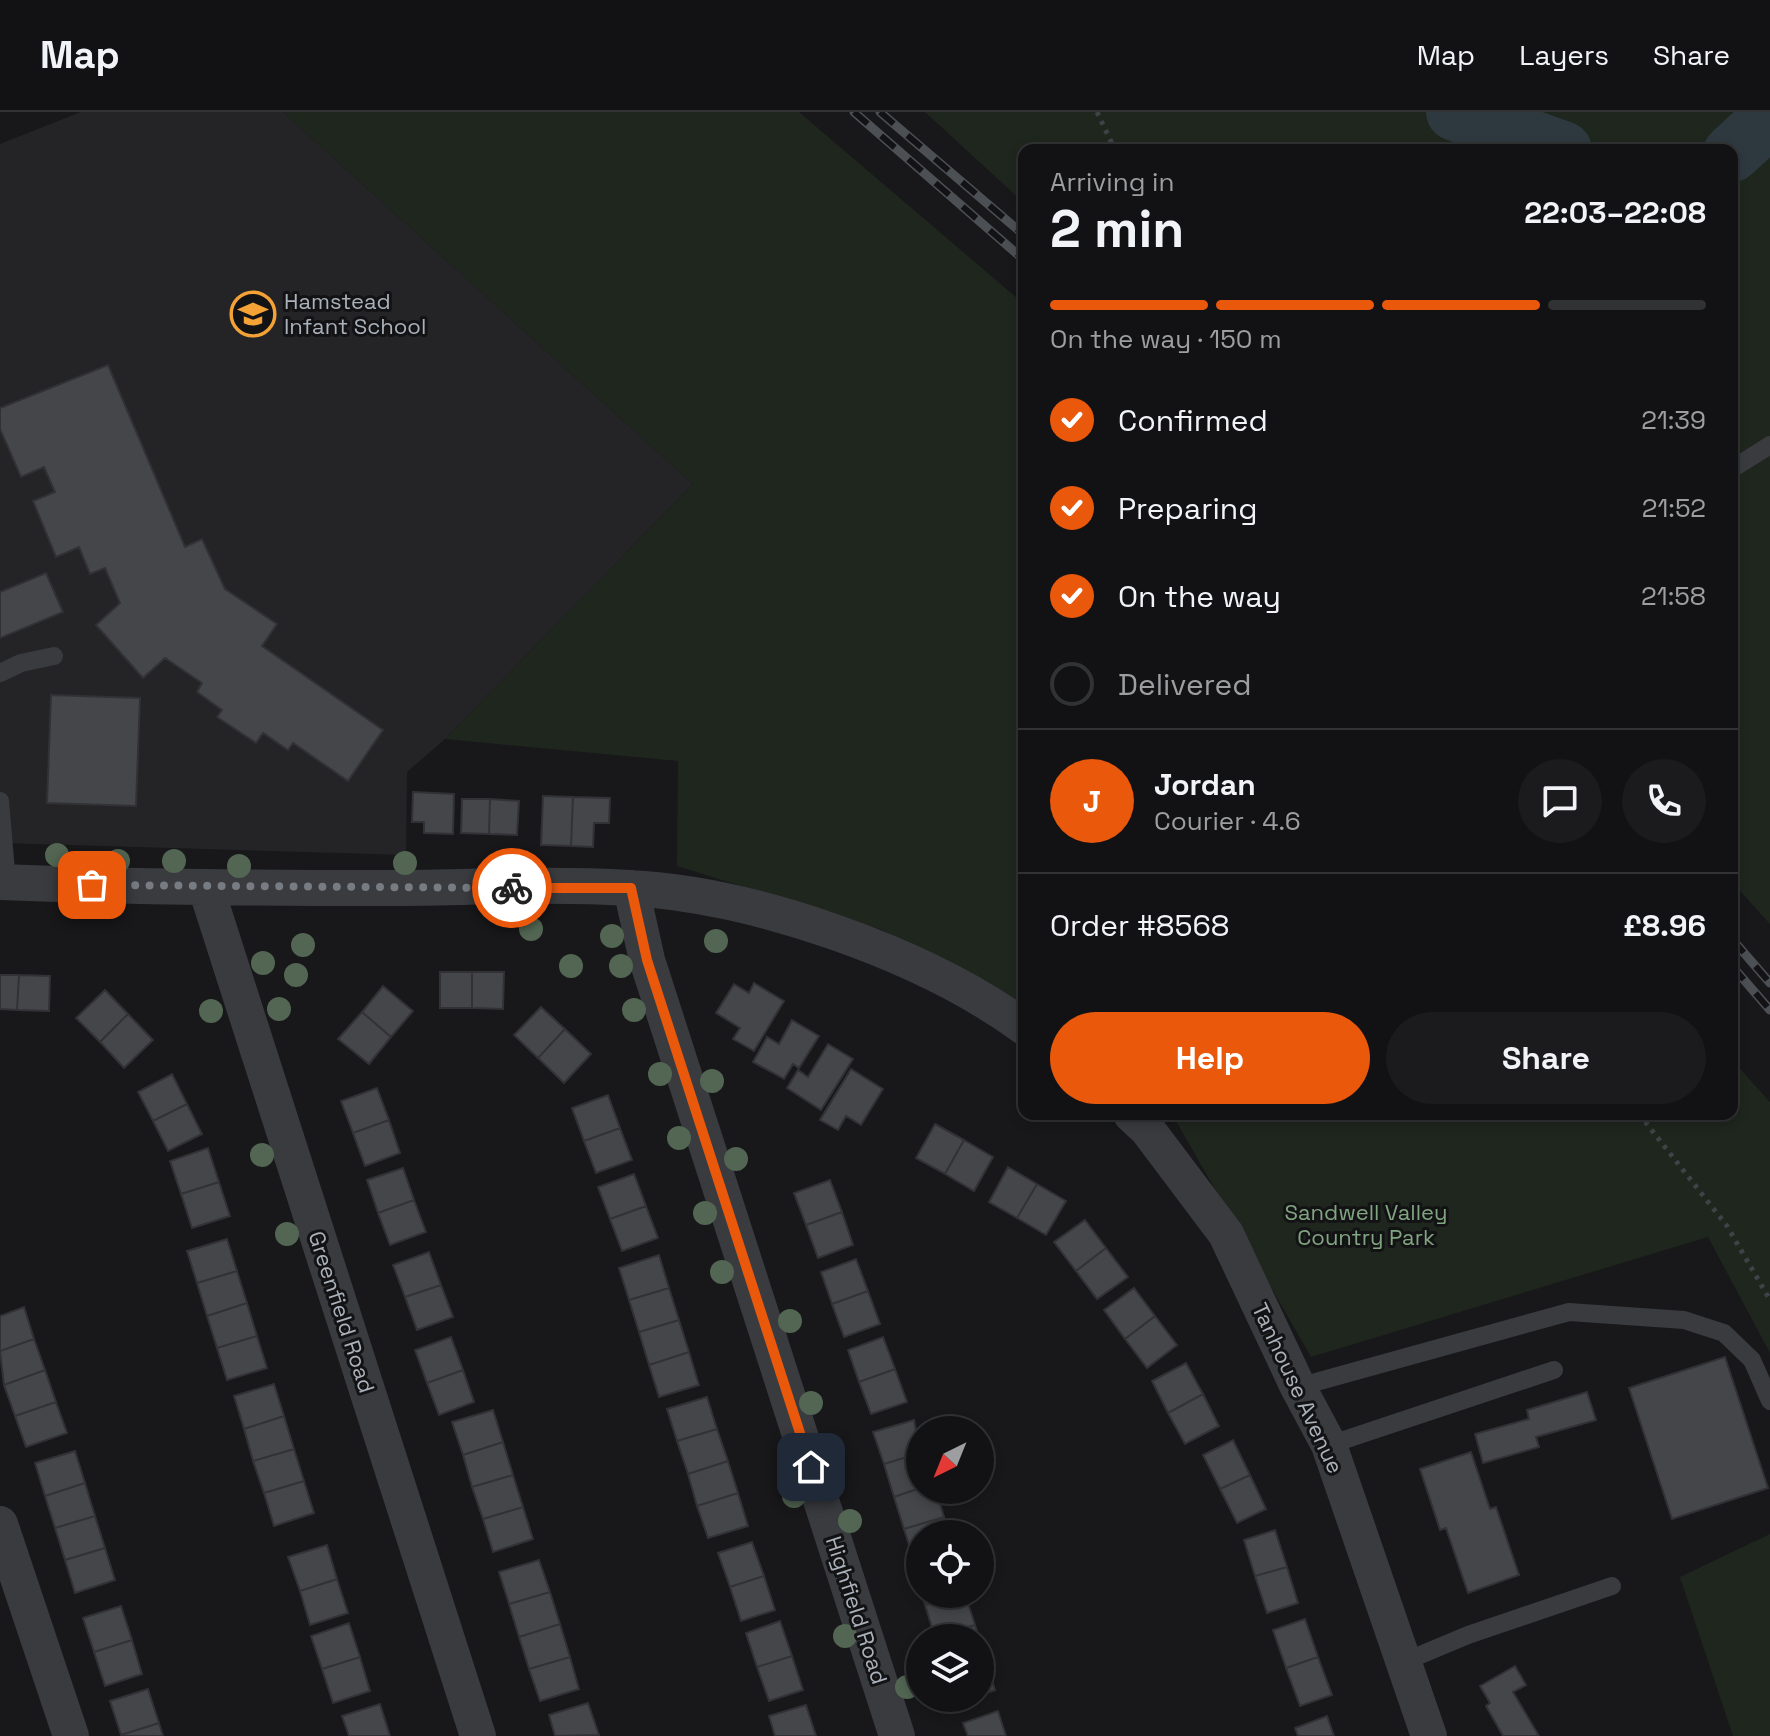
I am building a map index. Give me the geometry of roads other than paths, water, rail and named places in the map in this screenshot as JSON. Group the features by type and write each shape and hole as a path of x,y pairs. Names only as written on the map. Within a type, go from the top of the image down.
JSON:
{"street":[{"path":"3,882 206,888 631,888 724,902 812,923 921,968 1018,1024"},
{"name":"Greenfield Road","path":"206,888 478,1736"},
{"name":"Highfield Road","path":"631,888 647,960 897,1736"},
{"name":"Tanhouse Avenue","path":"1137,1120 1226,1234 1298,1387 1329,1445 1406,1661 1429,1736"},
{"path":"0,1524 71,1736"}],"lane":[{"path":"1738,465 1770,445"},
{"path":"0,673 21,663 54,656"},
{"path":"0,801 3,882"},
{"path":"1298,1387 1569,1312 1684,1320 1724,1333 1752,1360 1770,1401"},
{"path":"1329,1445 1554,1370"},
{"path":"1406,1661 1468,1635 1612,1586"}],"waterway":[{"path":"1455,112 1546,144"},
{"path":"1738,147 1770,118"}],"railway":[{"path":"854,112 1018,255"},
{"path":"880,112 1018,230"},
{"path":"1738,946 1770,983"},
{"path":"1738,973 1770,1010"}],"place":[{"name":"Hamstead Infant School","path":"253,314"}],"park label":[{"name":"Sandwell Valley Country Park","path":"1366,1224"}]}
